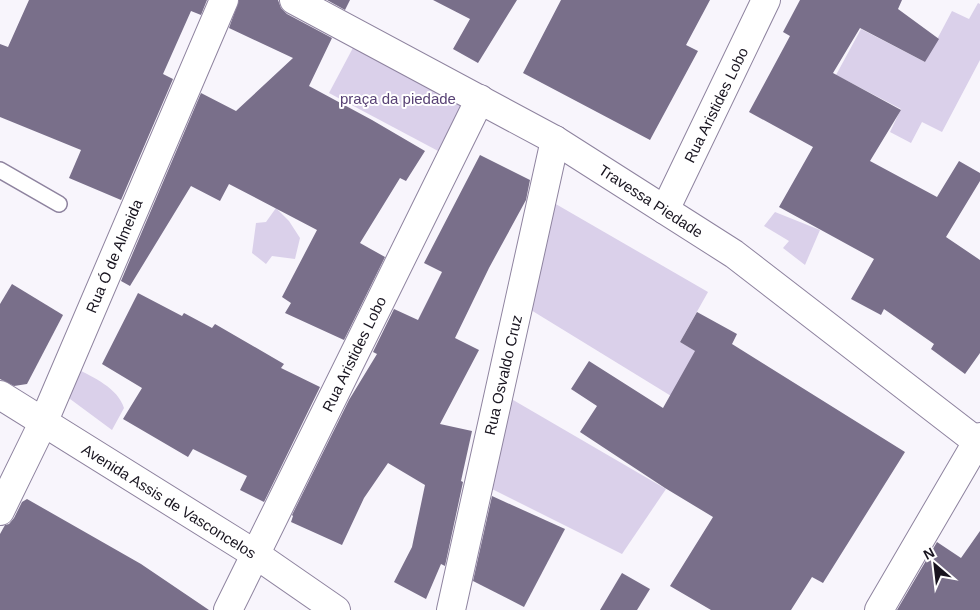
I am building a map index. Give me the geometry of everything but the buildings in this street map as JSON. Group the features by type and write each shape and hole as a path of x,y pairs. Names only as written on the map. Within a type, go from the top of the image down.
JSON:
{"street":[{"name":"Rua Ó de Almeida","path":"0,511 43,423 224,0"},
{"name":"Travessa Piedade","path":"294,0 555,140 734,254 979,441"},
{"name":"Rua Aristides Lobo","path":"665,210 766,0"},
{"name":"Rua Aristides Lobo","path":"228,610 480,99"},
{"name":"Rua Osvaldo Cruz","path":"450,610 555,140"},
{"name":"Avenida Assis de Vasconcelos","path":"0,395 255,554 336,610"},
{"path":"879,610 979,441"}],"lane":[{"path":"0,170 60,204"}],"green space":[{"path":"978,3 980,4 980,60 942,132 922,122 911,143 890,132 901,109 836,75 861,29 925,62 952,11 969,19"},
{"name":"praça da piedade","path":"355,44 467,102 440,152 329,93"},
{"path":"554,203 708,292 680,342 697,352 676,399 526,307"},
{"path":"276,208 289,221 300,238 295,259 272,256 266,264 252,253 256,223 266,222"},
{"path":"775,212 820,230 805,265 783,248 789,241 764,226"},
{"path":"75,368 111,389 121,401 124,408 112,430 62,393"},
{"path":"508,397 666,489 622,554 484,485"}]}
